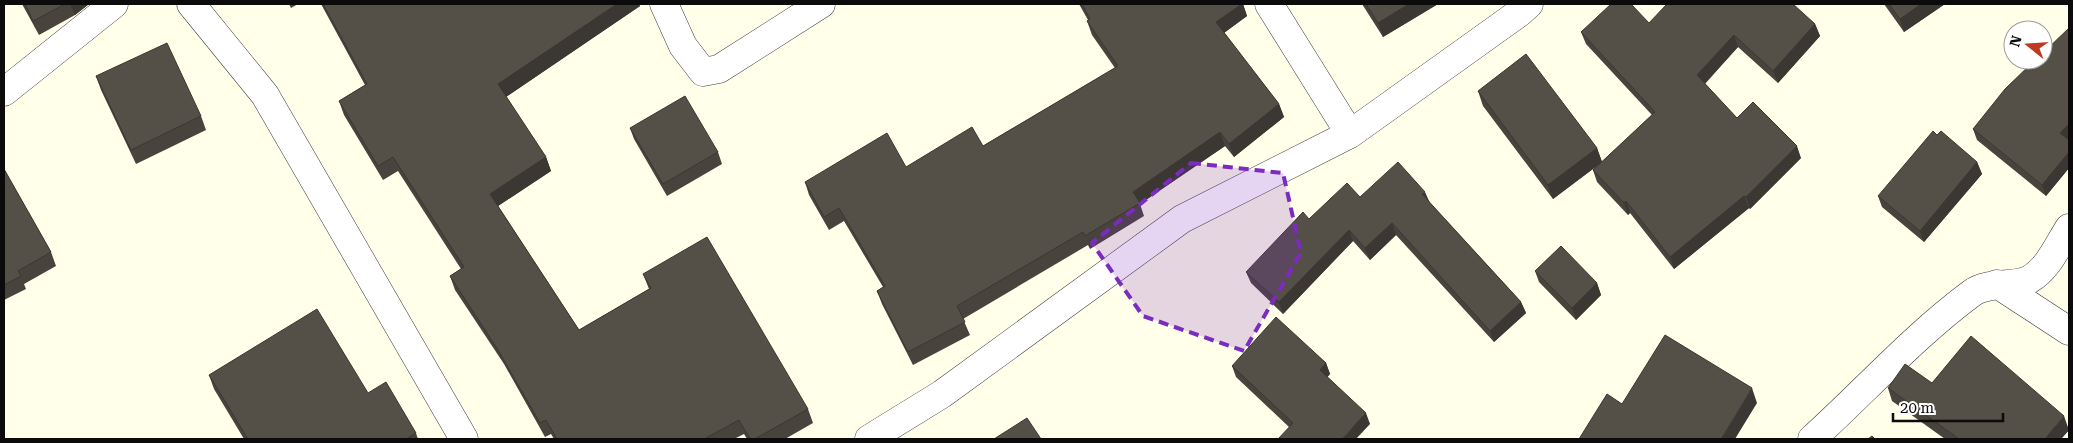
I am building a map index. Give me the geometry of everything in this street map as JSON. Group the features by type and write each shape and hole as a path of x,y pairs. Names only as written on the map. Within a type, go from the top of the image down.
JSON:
{"street":[{"path":"4,92 114,4"},
{"path":"192,4 265,95 464,439"},
{"path":"664,4 683,46 703,72 719,69 821,4"},
{"path":"1269,4 1350,134"},
{"path":"868,439 942,394 1182,219 1350,134 1529,4"},
{"path":"1812,439 1942,316 1974,291 1997,284 2029,280 2042,270 2069,228"},
{"path":"1997,284 2069,331"}],"highlighted area":[{"path":"1191,163 1283,173 1301,253 1244,351 1143,316 1092,243"}],"building":[{"path":"25,4 65,4 33,21"},
{"path":"323,4 617,4 498,84 546,157 490,194 579,330 651,288 643,274 707,237 808,409 755,439 750,439 739,420 704,439 557,439 546,420 540,423 498,350 450,276 464,267 393,157 378,166 339,101 367,84"},
{"path":"1082,4 1242,4 1216,22 1279,104 1229,144 1220,132 1133,192 1140,203 1085,236 1083,232 957,306 965,322 908,352 877,291 885,286 839,208 824,217 805,182 887,133 906,167 972,127 983,146 1118,66 1087,21 1090,19"},
{"path":"1366,4 1409,4 1378,23"},
{"path":"1611,4 1631,4 1649,23 1667,4 1793,4 1815,24 1773,71 1734,35 1697,75 1737,118 1753,102 1797,146 1746,197 1744,196 1670,257 1626,201 1624,203 1593,170 1655,112 1581,32"},
{"path":"1889,4 1921,4 1900,19"},
{"path":"2069,28 2069,124 2060,133 2069,140 2069,152 2042,185 1973,129 2005,89 2025,70 2053,70 2053,43"},
{"path":"167,43 201,116 131,150 96,76"},
{"path":"1526,54 1597,148 1548,185 1478,91"},
{"path":"685,96 718,152 663,184 630,128"},
{"path":"1933,131 1937,135 1941,131 1977,162 1920,231 1878,196"},
{"path":"1398,162 1425,192 1422,194 1521,302 1490,331 1392,223 1365,248 1349,230 1279,302 1246,272 1303,212 1309,219 1347,183 1360,197"},
{"path":"4,169 51,252 18,271 21,276 4,285"},
{"path":"1561,246 1597,283 1572,308 1535,271"},
{"path":"317,309 368,393 386,382 416,433 406,439 248,439 209,375"},
{"path":"1276,317 1326,363 1320,370 1366,413 1342,439 1278,439 1293,423 1232,366"},
{"path":"1665,335 1752,388 1721,439 1579,439 1607,394 1622,404"},
{"path":"1971,336 2064,416 2045,439 1959,439 1888,388 1905,364 1932,383"},
{"path":"1027,418 1041,439 994,439"}]}
